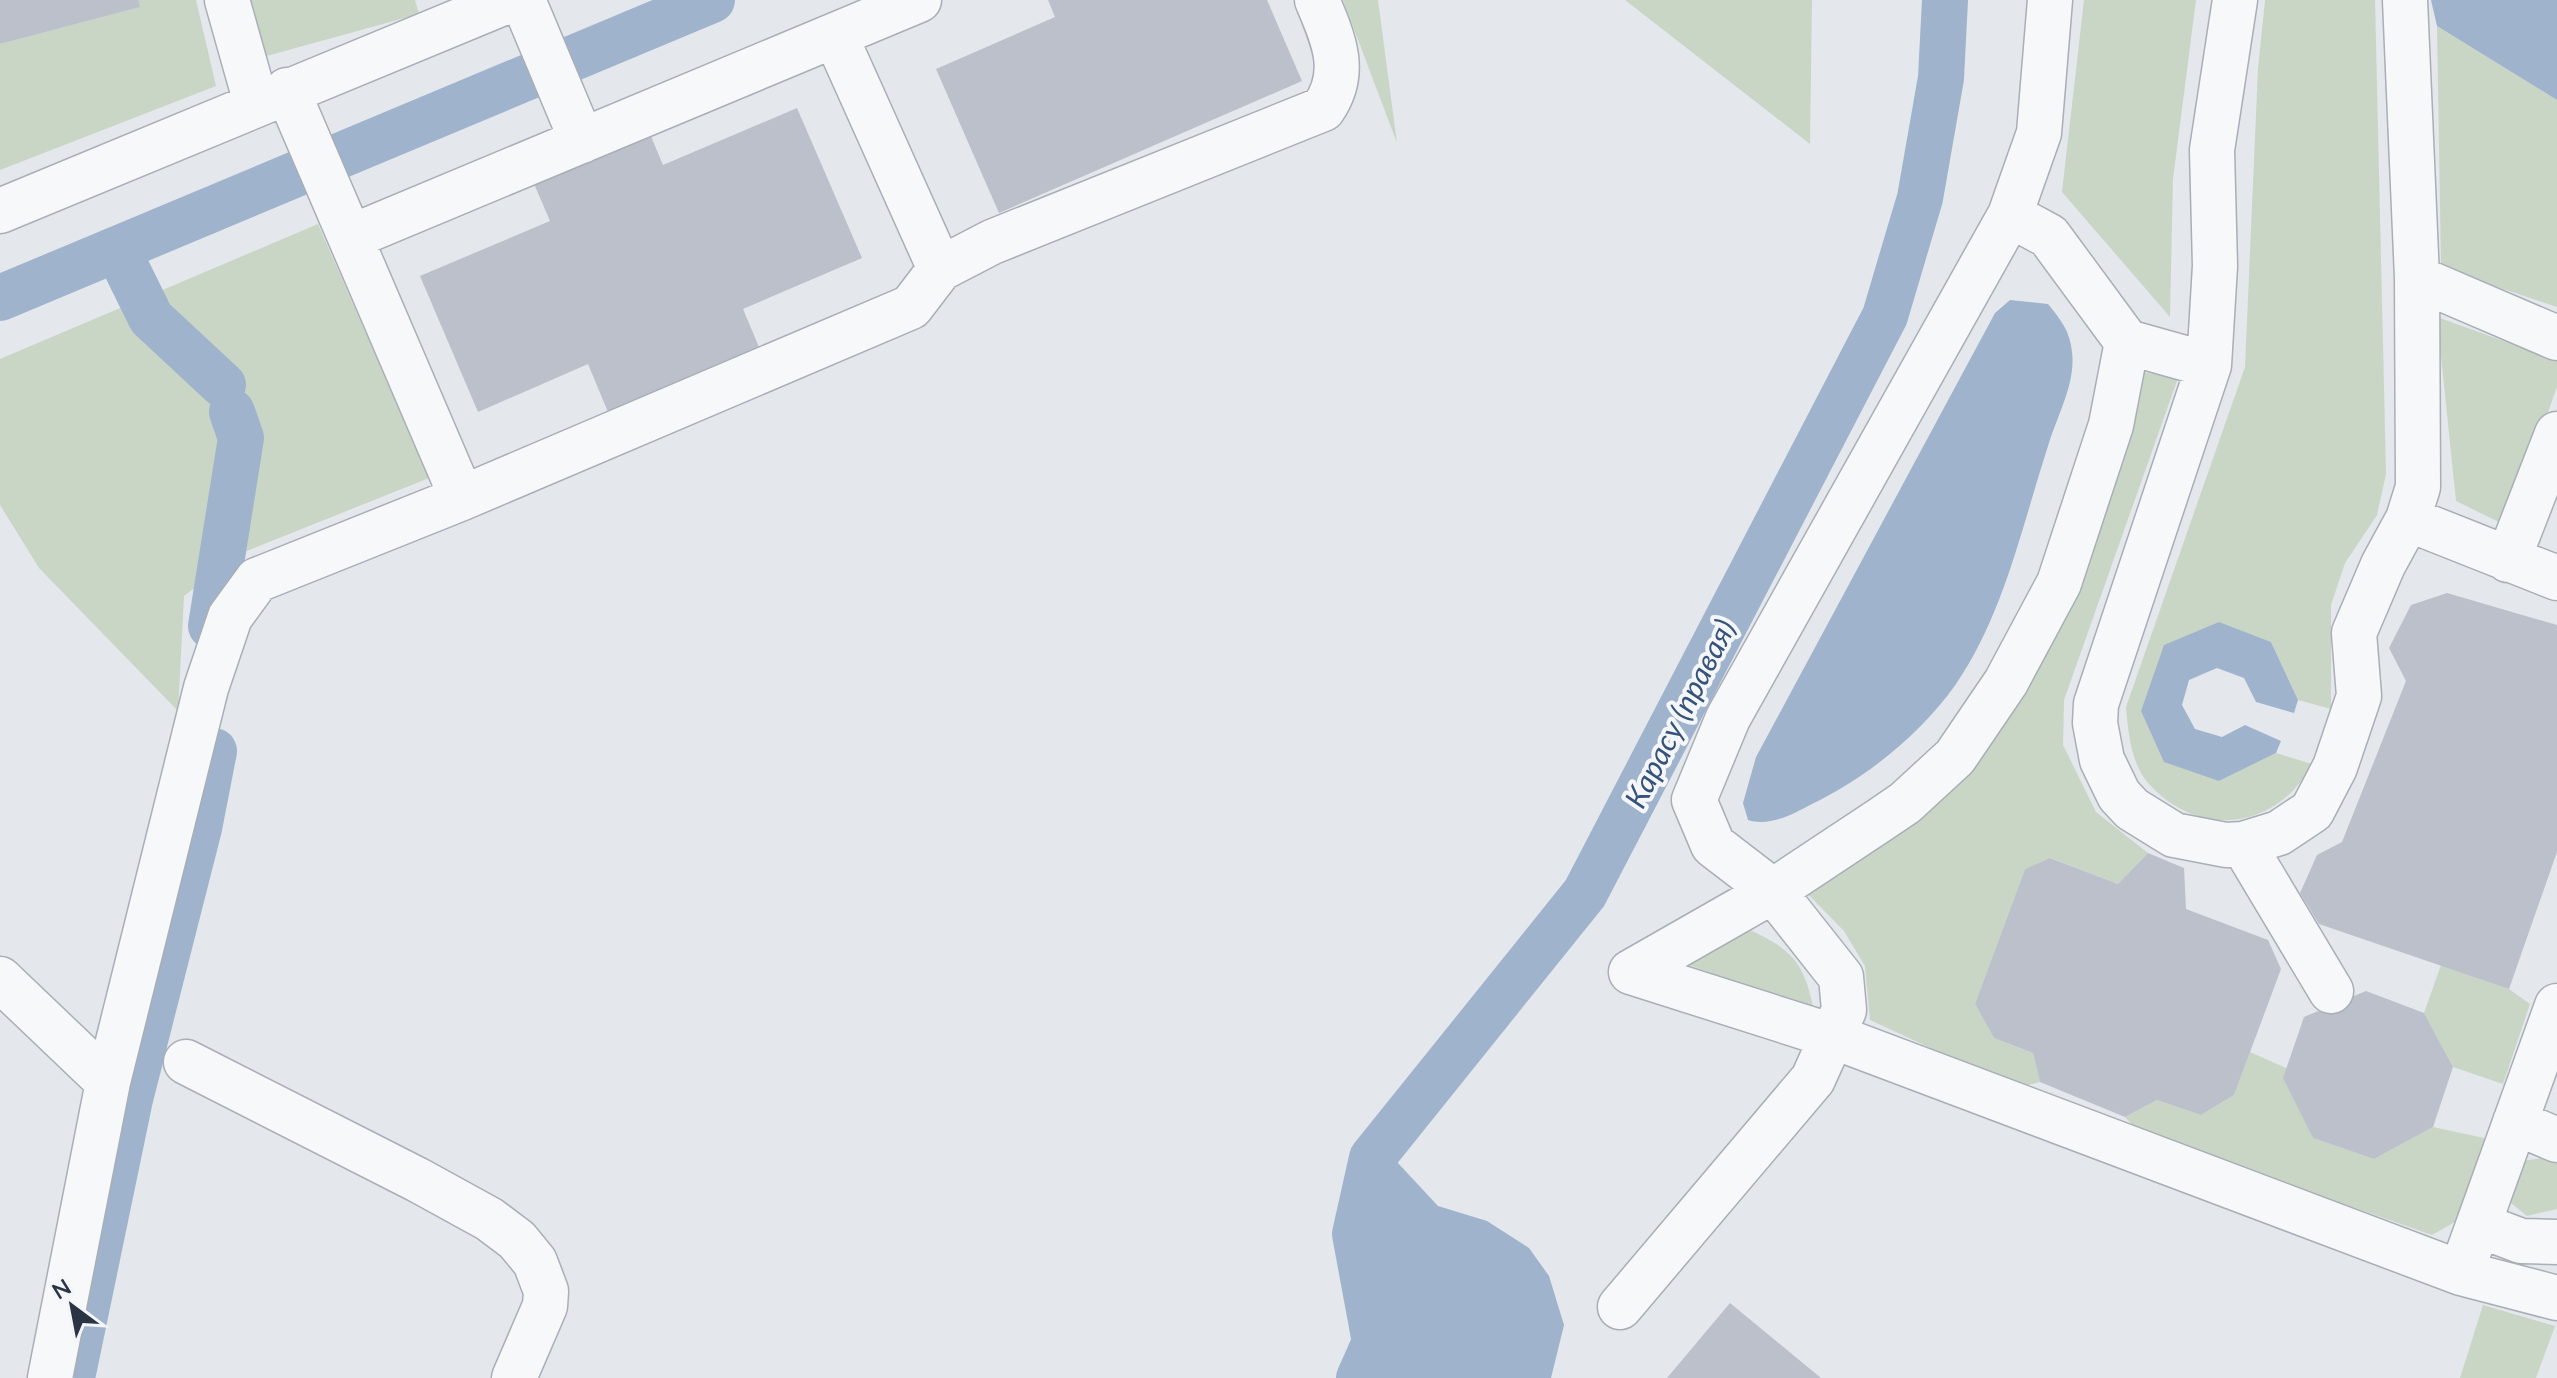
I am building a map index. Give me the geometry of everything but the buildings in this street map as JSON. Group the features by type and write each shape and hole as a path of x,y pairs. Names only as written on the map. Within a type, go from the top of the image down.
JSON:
{"street":[{"path":"227,0 272,96 308,139 462,498"},
{"path":"0,211 272,96 447,11 510,0"},
{"path":"344,221 576,125 835,35 919,0"},
{"path":"50,1378 108,1082 206,688 230,617 257,580 462,498 911,307 940,269 992,242 1323,109 1335,91 1339,58 1317,0"},
{"path":"1620,1307 1813,1079 1844,1010 1841,977 1773,891 1713,845 1694,800 1728,718 2010,215 2039,133 2050,0"},
{"path":"2235,0 2212,150 2215,266 2209,365 2111,656 2095,723 2109,779 2132,809 2174,835 2209,844 2243,844 2296,824 2312,811 2323,792 2359,696 2354,633 2383,565 2408,519 2418,487 2417,278 2405,0"},
{"path":"531,19 576,125"},
{"path":"835,35 940,269"},
{"path":"2010,215 2049,236 2127,342 2209,365"},
{"path":"2417,278 2557,338"},
{"path":"2127,342 2111,425 2059,583 1982,722 1955,757 1905,803 1773,891 1631,972 1832,1036 2461,1273 2557,1298"},
{"path":"2508,560 2557,434"},
{"path":"2408,519 2557,578"},
{"path":"2243,844 2331,991"},
{"path":"0,979 108,1082"},
{"path":"2461,1273 2555,1020"},
{"path":"186,1062 418,1180 489,1219 517,1240 535,1262 546,1291 545,1306 514,1378"},
{"path":"2515,1122 2557,1140"},
{"path":"2479,1225 2521,1241 2557,1242"}],"green space":[{"path":"138,0 196,0 216,86 0,170 0,44 139,7"},
{"path":"248,0 415,0 419,14 263,57"},
{"path":"1343,0 1378,0 1397,143"},
{"path":"1625,0 1812,0 1810,144"},
{"path":"2084,0 2196,0 2173,179 2170,317 2062,192"},
{"path":"2265,0 2375,0 2386,474 2377,515 2345,563 2331,605 2331,709 2298,700 2271,642 2219,623 2141,711 2219,781 2276,753 2312,764 2297,786 2279,803 2258,814 2236,820 2213,819 2190,813 2168,801 2148,783 2134,757 2126,707 2245,367 2258,69"},
{"path":"2437,26 2557,100 2557,307 2441,268"},
{"path":"318,224 429,478 239,554 184,596 178,711 39,568 0,505 0,359"},
{"path":"2437,317 2557,360 2557,387 2507,526 2456,501"},
{"path":"2142,372 2178,378 2064,700 2063,745 2096,812 2148,853 2118,884 2051,858 2025,869 1975,1004 1994,1038 2033,1053 2040,1082 2017,1088 1870,1020 1865,966 1844,931 1800,886 1944,790"},
{"path":"1750,930 1777,944 1794,960 1806,980 1814,1010 1678,961 1726,932"},
{"path":"2441,965 2509,989 2530,1004 2503,1084 2453,1067 2424,1013"},
{"path":"2250,1052 2286,1068 2313,1138 2374,1159 2433,1127 2493,1140 2467,1215 2432,1235 2139,1132 2125,1117 2157,1100 2201,1115 2234,1095"},
{"path":"2543,1158 2557,1164 2557,1209 2527,1216 2511,1203 2510,1177 2520,1161"},
{"path":"2483,1305 2555,1326 2536,1378 2460,1378"}],"water":[{"path":"2431,0 2557,0 2557,100 2437,26"},
{"path":"2010,300 2048,304 2067,332 2071,345 2071,376 2010,569 1973,657 1956,684 1926,720 1872,768 1789,815 1765,822 1748,820 1743,803 1756,757 1995,313"},
{"path":"2219,622 2271,642 2298,700 2294,713 2256,702 2244,678 2217,668 2189,680 2182,705 2195,729 2222,737 2245,725 2281,741 2276,753 2219,781 2164,762 2141,711 2164,645"},
{"path":"1383,1147 1438,1206 1487,1221 1529,1248 1549,1276 1564,1325 1551,1378 1359,1378 1375,1342 1355,1234 1372,1158"}],"waterway":[{"path":"0,298 712,0"},
{"name":"Карасу (правая)","path":"1359,1378 1375,1342 1355,1234 1372,1158 1585,893 1885,316 1920,198 1941,78 1945,0"},
{"path":"117,249 151,318 223,385"},
{"path":"211,626 241,438 232,412"},
{"path":"72,1378 130,1099 199,828 214,751"}]}
